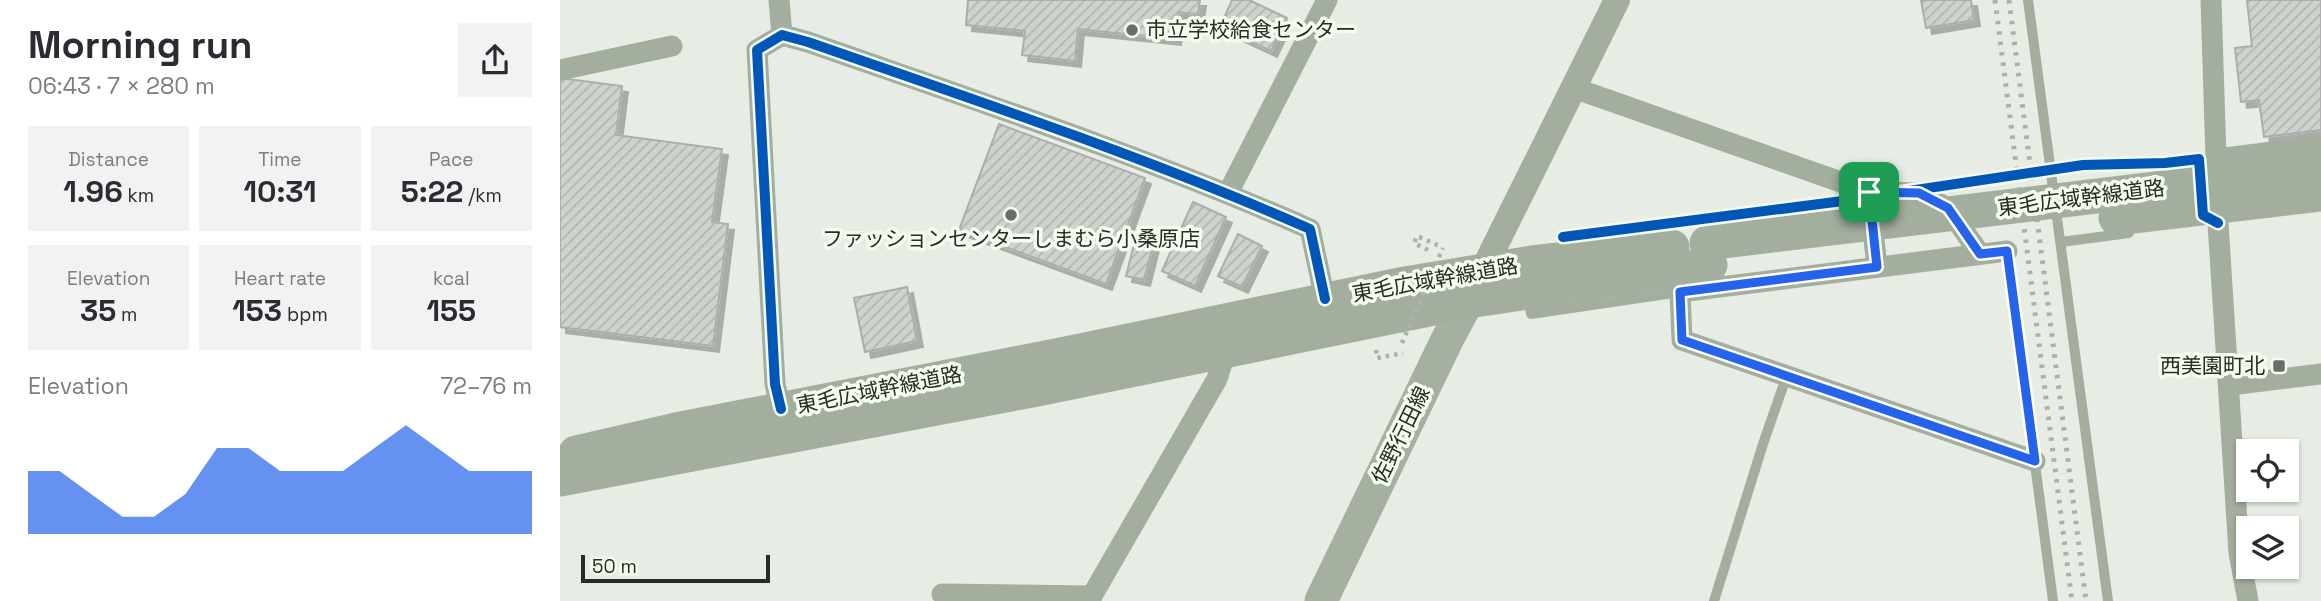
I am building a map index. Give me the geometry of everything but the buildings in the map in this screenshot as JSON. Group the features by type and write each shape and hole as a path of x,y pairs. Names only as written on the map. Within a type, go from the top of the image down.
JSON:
{"highway":[{"name":"東毛広域幹線道路","path":"560,479 1024,391 1709,254 2321,169"},
{"name":"東毛広域幹線道路","path":"560,456 1325,299 1483,270 1709,254 2321,194"}],"main road":[{"name":"佐野行田線","path":"1321,601 1483,270"}],"street":[{"path":"779,0 782,35"},
{"path":"1228,193 1327,0"},
{"path":"1483,270 1617,0"},
{"path":"2211,0 2218,223 2239,553 2248,601"},
{"path":"781,409 775,384 757,50 782,35 1072,134 1228,193 1310,229 1325,299"},
{"path":"560,70 672,46"},
{"path":"1574,88 1869,192 1919,193 1948,208 1980,254"},
{"path":"2216,159 2321,146"},
{"path":"1869,192 1877,267"},
{"path":"2218,223 2321,210"},
{"path":"2007,251 1680,292 1682,340 2035,461"},
{"path":"942,594 1091,599 1217,379 1226,350"},
{"path":"2230,385 2321,374"}],"lane":[{"path":"2028,0 2108,601"},
{"path":"2193,225 2218,223"},
{"path":"2061,242 2140,232"},
{"path":"2007,251 2053,601"},
{"path":"1528,291 1531,314 1680,292"},
{"path":"1714,601 1787,375"}],"path":[{"path":"1402,343 1443,248 1417,236 1414,243 1434,253"},
{"path":"1436,260 1449,256"},
{"path":"1400,333 1409,341"}],"railway":[{"path":"1995,0 2072,601"},
{"path":"2009,0 2086,601"}],"cycle path":[{"path":"781,409 775,384 757,50 782,35 1061,131 1187,178 1310,229 1325,299"},
{"path":"1563,237 1835,202 2083,165 2165,163 2199,159 2203,215 2218,223"}],"place":[{"name":"市立学校給食センター","path":"1132,30"},
{"name":"ファッションセンターしまむら小桑原店","path":"1011,215"},
{"name":"西美園町北","path":"2279,366"}],"route":[{"path":"1869,192 1919,193 1948,208 1980,254 2007,251 2035,461 1682,340 1680,292 1877,267 1869,192"}]}
